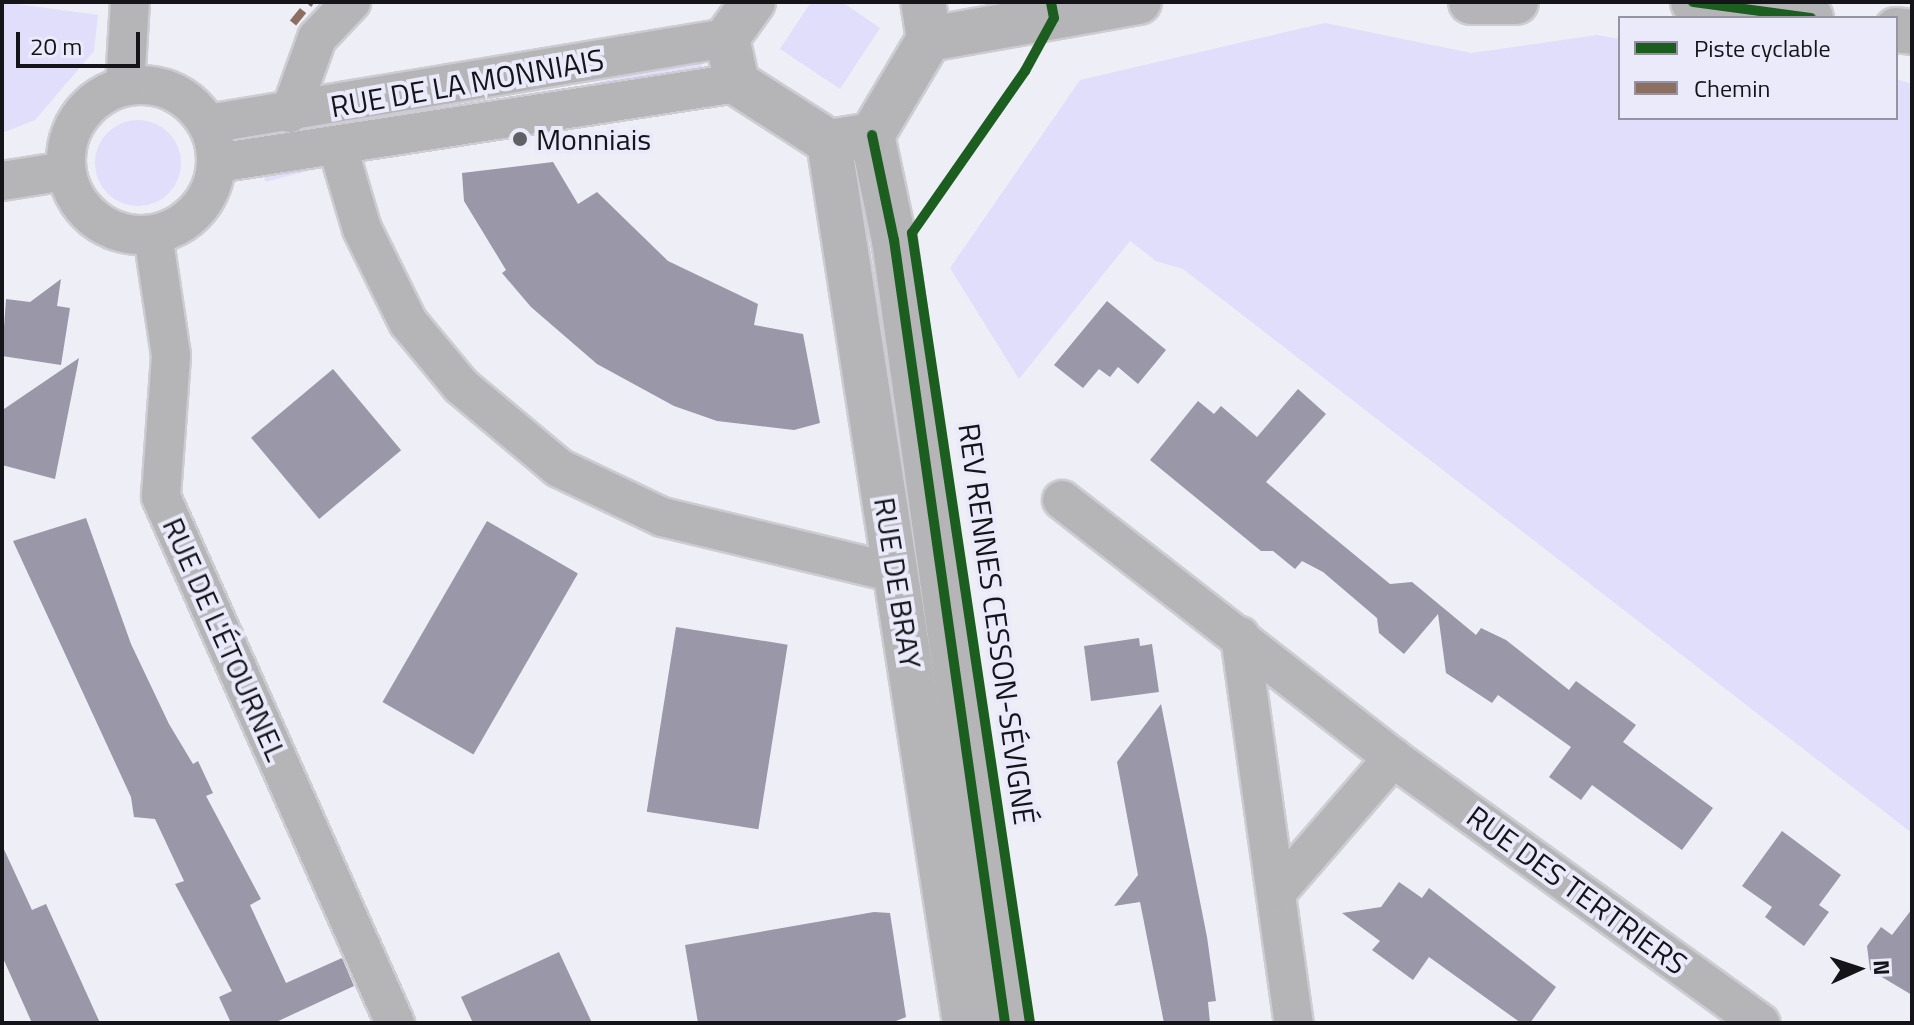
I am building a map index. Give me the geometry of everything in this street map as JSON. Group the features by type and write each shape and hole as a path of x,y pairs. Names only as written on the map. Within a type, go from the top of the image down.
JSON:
{"street":[{"path":"125,85 130,2"},
{"path":"290,113 317,38 351,2"},
{"path":"753,2 727,38 737,83 829,142 872,135 926,20 1139,2"},
{"path":"1471,2 1516,2"},
{"path":"1693,2 1797,16"},
{"name":"RUE DE LA MONNIAIS","path":"208,124 290,113 727,38"},
{"name":"RUE DE LA MONNIAIS","path":"217,163 338,148 737,83"},
{"path":"125,85 173,91 208,124 217,163 198,210 153,235 123,234 96,222 75,200 65,171 67,143 78,116 99,96 125,85"},
{"name":"RUE DE BRAY","path":"872,135 894,240 1005,1023"},
{"name":"RUE DE BRAY","path":"829,142 965,1023"},
{"path":"338,148 362,229 408,322 461,386 559,468 662,517 896,573"},
{"path":"2,181 65,171"},
{"name":"RUE DE L'ÉTOURNEL","path":"153,235 171,356 161,497 395,1023"},
{"name":"RUE DES TERTRIERS","path":"1062,500 1393,758 1760,1023"},
{"path":"1240,636 1294,1023"},
{"path":"1276,893 1393,758"}],"shaded area":[{"path":"2,2 98,15 94,51 35,120 2,133"},
{"path":"811,2 842,2 880,28 840,89 780,49"},
{"path":"1325,23 1471,53 1597,35 1618,39 1618,120 1898,120 1898,80 1912,84 1912,833 1183,269 1156,261 1130,241 1019,379 950,268 1080,80"},
{"path":"700,57 704,73 265,182 261,166"},
{"path":"138,120 162,127 174,139 181,163 174,187 162,199 138,206 114,199 102,187 95,163 102,139 114,127"}],"building":[{"path":"553,162 578,204 597,192 668,261 758,304 754,325 803,334 820,423 794,430 717,421 674,406 597,364 531,307 502,273 506,270 464,201 462,173"},
{"path":"61,279 57,306 70,308 61,365 2,356 6,299 30,302"},
{"path":"1107,301 1166,350 1138,384 1118,367 1110,377 1099,369 1083,388 1054,365"},
{"path":"79,358 55,479 2,465 4,409"},
{"path":"333,369 401,450 319,519 251,438"},
{"path":"1298,389 1326,414 1266,482 1390,584 1412,582 1476,635 1481,628 1506,640 1569,690 1576,681 1636,725 1623,742 1713,808 1682,850 1592,785 1581,800 1549,777 1571,747 1498,695 1492,703 1446,673 1438,614 1404,654 1379,633 1377,618 1323,572 1302,561 1295,569 1273,551 1261,551 1150,460 1198,401 1214,414 1221,406 1257,437"},
{"path":"86,518 131,644 169,724 193,764 198,761 213,793 206,796 261,899 250,905 286,983 342,958 354,986 274,1023 231,1023 219,997 232,991 175,884 184,881 155,819 134,817 131,797 13,541"},
{"path":"487,521 578,574 473,754 382,702"},
{"path":"676,627 788,645 758,829 647,812"},
{"path":"1139,638 1140,646 1152,644 1159,692 1091,701 1084,646"},
{"path":"1161,704 1207,937 1216,1001 1208,1002 1210,1023 1164,1023 1140,902 1114,906 1138,875 1117,762"},
{"path":"1782,831 1841,875 1819,905 1829,912 1804,946 1765,917 1772,907 1742,886"},
{"path":"2,845 32,910 46,904 100,1023 32,1023 2,956"},
{"path":"1399,882 1422,898 1429,888 1556,987 1530,1023 1521,1023 1429,957 1413,980 1372,950 1380,941 1342,913 1381,907"},
{"path":"1912,909 1912,995 1870,970 1867,946 1881,927 1892,935"},
{"path":"874,912 890,913 906,1017 891,1023 698,1023 685,945"},
{"path":"559,952 592,1023 473,1023 461,997"}],"marked path":[{"path":"293,23 310,2"}],"cycle path":[{"name":"REV RENNES CESSON-SÉVIGNÉ","path":"1030,1023 912,233 1025,71 1054,18 1051,2"},
{"path":"1693,2 1796,16"},
{"path":"872,135 894,240 1005,1023"}],"place":[{"name":"Monniais","path":"520,139"}]}
